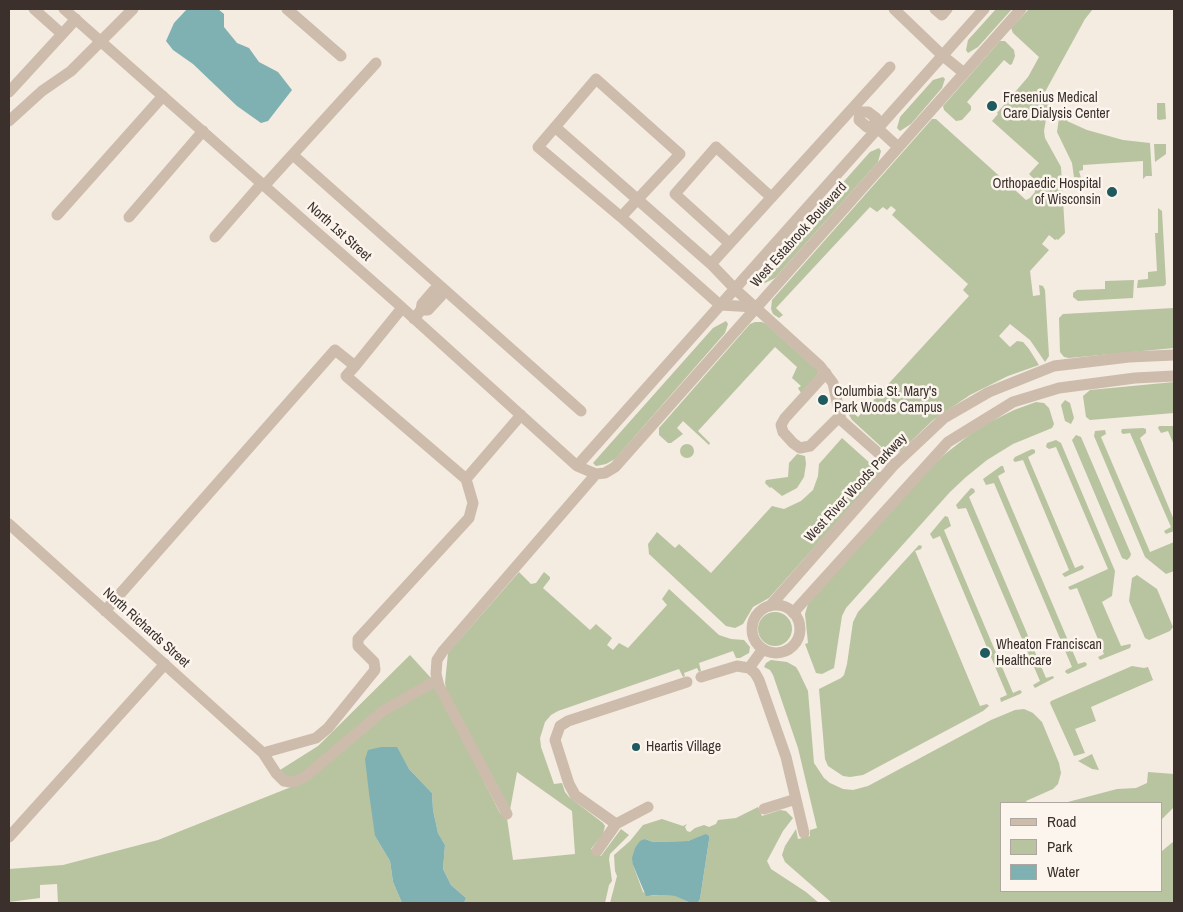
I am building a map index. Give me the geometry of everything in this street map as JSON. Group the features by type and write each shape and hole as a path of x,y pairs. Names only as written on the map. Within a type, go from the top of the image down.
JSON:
{"street":[{"path":"34,9 62,34"},
{"name":"North 1st Street","path":"64,9 402,308 418,314 521,415 577,466 596,474"},
{"path":"9,121 42,91 71,71 132,9"},
{"path":"287,9 341,56"},
{"path":"935,9 942,15 948,9"},
{"name":"West Estabrook Boulevard","path":"577,466 876,127 984,9"},
{"name":"West Estabrook Boulevard","path":"596,474 605,473 615,467 1021,9"},
{"path":"899,10 942,56 964,72"},
{"path":"9,92 76,19"},
{"path":"215,237 376,63"},
{"path":"711,264 771,197 857,109 890,67"},
{"path":"621,217 680,154 596,79 538,147 621,217 720,305 755,307"},
{"path":"57,215 163,96"},
{"path":"857,109 868,112 876,118 876,127 898,146"},
{"path":"555,128 711,264 735,289 820,366 833,383 841,420 893,466"},
{"path":"129,217 203,131"},
{"path":"729,243 675,194 716,147 771,197"},
{"path":"293,154 442,289 581,411"},
{"path":"418,314 428,310 441,296 442,289"},
{"path":"263,753 316,738 328,728 376,670 374,662 358,646 358,639 469,518 473,503 466,479 346,376 402,308"},
{"path":"105,611 335,350 354,366"},
{"name":"West River Woods Parkway","path":"763,649 754,638 753,624 755,617 770,606 893,466 944,418 997,388 1054,366 1174,354"},
{"path":"826,373 785,418 781,425 783,432 792,443 800,448 810,446 840,416"},
{"path":"793,613 948,442 1013,402 1058,388 1135,378 1174,376"},
{"path":"466,479 521,415"},
{"path":"507,814 439,686 437,680 437,660 596,474"},
{"name":"North Richards Street","path":"9,524 263,753 276,773 284,781 297,781 306,776 383,711 437,680"},
{"path":"749,668 763,649 776,653 790,649 798,636 798,620 793,613 781,606 770,606"},
{"path":"9,837 164,664"},
{"path":"701,677 737,666 749,668 755,673 786,757 804,833"},
{"path":"616,824 575,795 569,784 555,740 560,726 568,721 687,682"},
{"path":"764,809 796,799"},
{"path":"597,851 616,824 648,807"}],"green space":[{"path":"996,9 1012,9 978,47 968,53 966,50 968,40"},
{"path":"1029,9 1093,9 1085,19 1045,92 1050,96 1044,131 1045,138 1061,167 1065,233 1058,240 1049,235 1042,244 1049,250 1030,271 1033,296 1040,295 1039,285 1043,286 1045,290 1049,356 1045,362 1030,340 1010,324 999,336 1010,347 1017,341 1023,342 1039,365 1008,376 970,395 933,420 901,451 894,454 888,453 849,415 852,412 858,417 969,296 963,290 968,284 892,215 896,210 891,206 887,210 883,207 877,212 870,207 776,308 783,315 779,318 773,314 771,309 772,300 932,119 936,119 1026,200 1030,198 1035,192 1034,179 1029,174 1039,163 992,121 1028,77 1039,57 1013,33 1011,28"},
{"path":"1000,41 1005,41 1014,50 1015,56 1012,64 1010,65 1004,60 967,102 971,106 971,110 962,120 956,121 944,110 943,106"},
{"path":"943,77 945,79 942,88 911,124 900,131 897,128 900,117 933,80"},
{"path":"1157,103 1165,103 1166,119 1157,119"},
{"path":"1063,108 1071,111 1067,121 1087,130 1123,140 1150,143 1152,176 1146,176 1143,179 1143,161 1083,165 1083,170 1079,171 1081,178 1074,177 1072,163 1057,132 1060,111"},
{"path":"1154,144 1166,144 1166,154 1155,162"},
{"path":"879,148 881,151 878,162 775,278 763,284 761,283 765,270 870,152"},
{"path":"1158,208 1162,211 1166,284 1164,286 1137,288 1138,280 1148,279 1148,272 1157,271 1155,233 1158,233"},
{"path":"1134,280 1133,298 1078,301 1073,297 1073,293 1077,290 1105,289 1105,281"},
{"path":"1174,308 1174,348 1069,358 1064,357 1060,352 1059,318 1063,314"},
{"path":"726,321 728,324 725,333 615,459 606,464 596,466 593,463 713,328"},
{"path":"755,322 766,324 818,371 818,374 801,393 798,388 801,386 792,378 797,367 775,347 698,431 710,443 709,445 683,421 677,428 683,434 671,443 668,443 659,435 659,428 750,324"},
{"path":"1174,382 1174,413 1090,420 1086,417 1083,396 1090,390"},
{"path":"1065,400 1070,403 1074,418 1071,424 1065,421 1061,405"},
{"path":"1036,402 1044,403 1049,408 1054,424 1052,428 1013,444 987,460 950,492 846,608 842,616 834,668 822,674 816,673 805,644 808,643 805,614 808,604 929,469 945,454 986,424 1014,410"},
{"path":"1159,426 1174,426 1174,445 1168,431 1161,433 1158,428"},
{"path":"1122,429 1146,429 1146,433 1140,438 1174,520 1174,531 1166,534 1164,531 1171,527 1130,433 1123,434 1121,432"},
{"path":"1105,430 1106,434 1101,437 1150,552 1174,542 1174,571 1166,574 1145,557 1094,436 1095,431"},
{"path":"1076,435 1081,437 1131,554 1127,560 1122,558 1072,440"},
{"path":"842,438 881,473 769,598 753,607 743,624 735,628 726,626 649,554 648,544 657,532 675,548 679,544 711,573 772,506 784,509 801,501 813,490 818,476 819,464"},
{"path":"1056,440 1061,443 1115,571 1112,596 1102,602 1121,646 1131,645 1130,648 1100,660 1098,657 1104,654 1077,588 1070,590 1068,587 1108,569 1056,447 1049,449 1046,447 1047,443"},
{"path":"687,444 692,446 694,451 692,456 687,458 682,456 680,451 682,446"},
{"path":"1032,449 1035,450 1035,453 1028,457 1075,568 1082,565 1084,567 1065,577 1062,574 1069,570 1023,460 1015,462 1013,460 1015,457"},
{"path":"797,454 805,456 804,477 797,488 782,496 765,483 766,480 788,477 789,463"},
{"path":"1003,466 1005,472 998,476 1078,664 1085,662 1087,664 1068,674 1065,672 1066,670 1072,667 994,483 986,485 983,479"},
{"path":"971,488 975,492 969,497 1046,678 1053,676 1054,678 1035,688 1033,685 1040,681 966,508 958,509 956,505"},
{"path":"945,516 948,517 951,526 944,530 1013,693 1020,690 1022,692 1001,702 1000,698 1007,695 940,536 933,539 930,534"},
{"path":"919,545 922,546 921,549 915,551 980,706 987,704 989,706 983,711 863,775 843,776 828,766 825,759 819,689 844,675 853,622 858,612"},
{"path":"519,572 531,584 536,583 544,572 550,579 543,588 590,630 596,624 612,638 607,645 613,650 619,643 628,648 667,605 662,599 669,589 719,635 731,639 744,640 750,647 749,653 740,658 736,658 733,651 699,663 701,671 699,672 697,668 684,673 685,676 683,677 679,669 558,711 545,722 540,738 541,747 554,784 562,783 569,797 605,826 603,834 591,849 601,856 621,829 629,835 610,854 612,881 609,885 605,903 464,903 466,898 451,885 443,869 445,845 438,833 433,810 432,793 409,769 396,747 381,747 375,836 390,861 393,882 402,903 58,903 57,884 40,885 40,898 9,902 9,869 63,865 158,840 296,785 280,770 318,746 410,655 431,678 500,813 507,818 513,860 575,854 572,811 517,772 510,810 447,694 445,683 448,653"},
{"path":"1137,575 1157,589 1173,627 1170,631 1149,640 1145,638 1129,601 1132,578"},
{"path":"775,612 787,617 792,629 787,641 775,646 763,641 758,629 763,617"},
{"path":"771,660 787,662 796,667 808,691 814,763 824,778 843,789 853,790 868,786 991,720 1015,710 1024,709 1033,713 1042,722 1059,763 1061,773 1058,784 1053,789 1026,802 1000,802 1000,892 1163,892 1163,850 1174,841 1174,903 832,903 785,862 782,855 785,846 796,829 798,839 810,836 810,830 817,828 798,748 773,675 770,670 764,667"},
{"path":"1132,666 1148,667 1153,680 1091,707 1096,721 1075,729 1085,753 1074,756 1050,703 1051,701"},
{"path":"1092,754 1099,770 1092,769 1078,761"},
{"path":"1148,772 1174,774 1174,807 1163,818 1163,802 1068,802 1117,789 1136,788 1147,783"},
{"path":"758,807 762,816 780,810 786,811 793,818 783,831 767,861 771,869 819,903 697,903 700,899 709,840 709,836 706,835 688,841 653,842 645,839 633,865 643,892 651,896 676,896 691,903 610,903 617,876 614,855 630,841 643,825 662,819 683,826 687,824 685,827 690,832 704,825 709,827 716,824 718,820 736,818"}],"water":[{"path":"187,9 218,9 224,14 224,27 237,43 249,48 259,62 278,72 292,90 268,121 261,123 237,106 193,64 173,50 166,41 174,23"},
{"path":"381,747 397,747 409,769 432,793 433,810 438,833 445,845 443,869 451,885 466,898 464,903 402,903 393,882 390,861 375,836 369,793 365,759 368,750"},
{"path":"706,834 709,836 709,840 698,902 691,903 675,896 646,896 632,858 635,848 640,841 645,839 653,842 688,841"}],"place":[{"name":"Fresenius Medical Care Dialysis Center","path":"992,106"},
{"name":"Orthopaedic Hospital of Wisconsin","path":"1112,192"},
{"name":"Columbia St. Mary's Park Woods Campus","path":"823,400"},
{"name":"Wheaton Franciscan Healthcare","path":"985,653"},
{"name":"Heartis Village","path":"636,747"}]}
